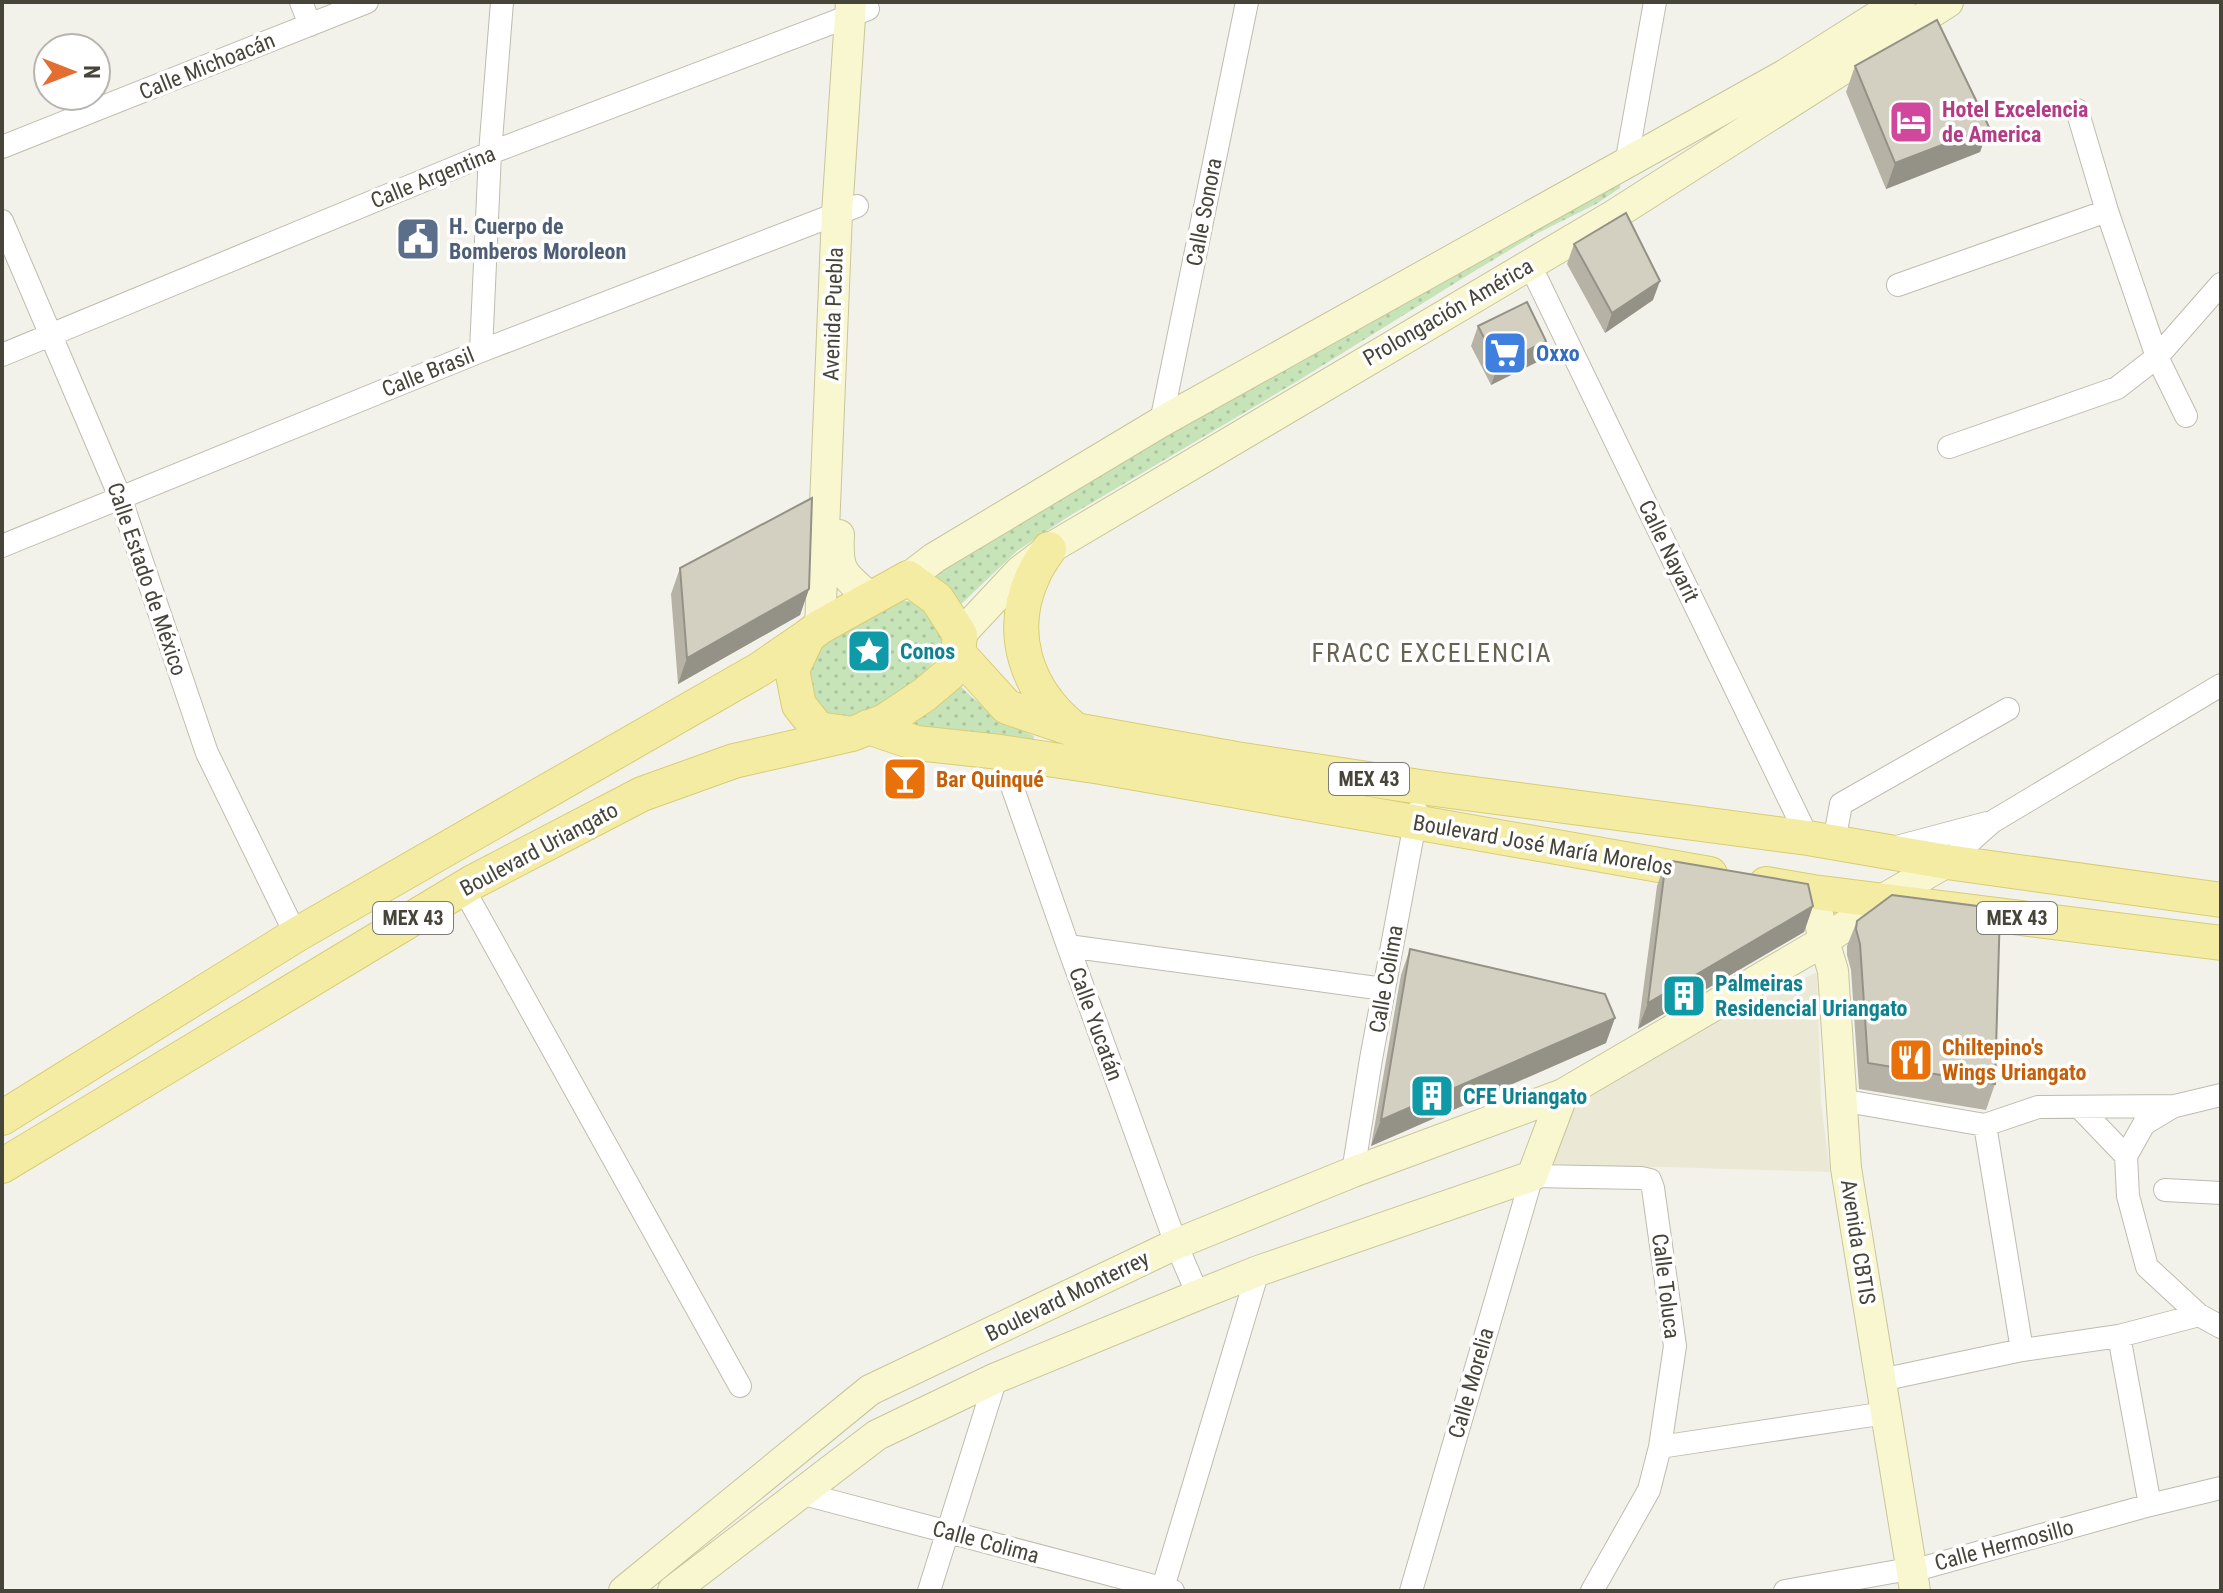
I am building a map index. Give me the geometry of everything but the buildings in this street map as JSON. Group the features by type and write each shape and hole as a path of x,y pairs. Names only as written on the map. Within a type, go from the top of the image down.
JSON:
{"main road":[{"path":"1049,549 1033,574 1023,605 1022,649 1043,696 1057,715 1075,730"},
{"name":"MEX 43","path":"908,578 937,599 959,644 950,673 885,721 860,731 818,729 799,705 792,670 814,631 908,578"},
{"name":"Boulevard Uriangato","path":"2,1118 296,935 760,669 814,631"},
{"name":"Boulevard José María Morelos","path":"959,644 1007,707 1075,730 1420,787 1821,840 1947,862 2221,900"},
{"name":"Boulevard Uriangato","path":"2,1166 463,888 642,794 734,761 860,731"},
{"name":"Boulevard José María Morelos","path":"860,731 916,743 1101,767 1813,892 2221,943"},
{"path":"1813,892 1798,873 1798,854 1821,840"},
{"path":"1880,901 1889,877 1886,850"}],"street":[{"path":"301,2 310,25"},
{"name":"Calle Michoacán","path":"2,147 367,2"},
{"path":"481,351 490,153 502,2"},
{"name":"Calle Sonora","path":"1161,422 1247,2"},
{"path":"1614,215 1623,191 1655,2"},
{"name":"Prolongación América","path":"908,578 934,558 1161,422 1786,74 1900,2"},
{"name":"Prolongación América","path":"959,644 1020,571 1049,549 1614,215 1948,2"},
{"name":"Calle Argentina","path":"2,355 490,153 859,8"},
{"name":"Avenida Puebla","path":"814,631 847,209 859,8"},
{"path":"2077,110 2107,211 2157,357 2186,416"},
{"name":"Avenida Puebla","path":"847,209 837,559 844,575 871,598"},
{"name":"Calle Brasil","path":"2,546 481,351 847,209"},
{"path":"1898,285 2107,211"},
{"name":"Calle Estado de México","path":"2,221 120,497 207,753 296,935"},
{"name":"Calle Nayarit","path":"1530,265 1821,840"},
{"path":"1949,447 2117,388 2157,357 2221,284"},
{"path":"1947,862 1992,822 2221,685"},
{"path":"1821,840 1841,804 2008,709"},
{"name":"Calle Yucatán","path":"1000,752 1176,1244 1198,1295"},
{"name":"Calle Colima","path":"1353,1172 1420,787"},
{"path":"1886,850 1992,822"},
{"name":"Boulevard Monterrey","path":"624,1591 870,1390 1176,1244 1353,1172 1563,1094 1824,941 1880,901 1947,862"},
{"path":"463,888 740,1386"},
{"name":"Avenida CBTIS","path":"1813,892 1833,971 1846,1168 1914,1581"},
{"path":"1068,946 1384,989"},
{"path":"1532,1176 1563,1094"},
{"path":"1840,1100 1985,1125 2038,1107 2175,1106 2221,1095"},
{"path":"2175,1106 2144,1124 2126,1156 2128,1196 2147,1267 2199,1315 2221,1327"},
{"path":"2079,1107 2126,1156"},
{"path":"1514,1112 1532,1116 1543,1126 1545,1142"},
{"path":"1985,1125 2022,1350"},
{"name":"Boulevard Monterrey","path":"673,1591 877,1435 996,1378 1258,1271 1532,1176"},
{"name":"Calle Toluca","path":"1532,1176 1641,1178 1650,1180 1653,1188 1675,1346 1660,1447 1649,1490 1592,1591"},
{"name":"Calle Morelia","path":"1411,1591 1532,1176"},
{"path":"2165,1190 2221,1193"},
{"path":"1166,1590 1258,1271"},
{"path":"1881,1380 2022,1350 2119,1336 2199,1315"},
{"path":"2119,1336 2150,1505"},
{"path":"929,1591 996,1378"},
{"path":"1660,1447 1886,1413"},
{"name":"Calle Hermosillo","path":"1785,1591 1898,1571 1914,1581 2150,1505 2221,1488"},
{"name":"Calle Colima","path":"800,1493 1166,1590"}],"shaded area":[{"path":"1817,972 1821,1102 1830,1172 1545,1167 1565,1102"}],"green space":[{"path":"1621,179 1620,188 1596,204 1538,233 1296,382 1066,518 1017,551 955,610 927,574 1200,417"},
{"path":"896,599 923,604 937,624 942,636 941,648 934,661 908,687 875,707 848,717 817,717 803,651"},
{"path":"958,684 974,699 1034,736 1033,743 918,727 911,719"}],"place":[{"name":"Hotel Excelencia de America","path":"1911,122"},
{"name":"H. Cuerpo de Bomberos Moroleon","path":"418,239"},
{"name":"Oxxo","path":"1505,353"},
{"name":"Conos","path":"869,651"},
{"name":"Bar Quinqué","path":"905,779"},
{"name":"Palmeiras Residencial Uriangato","path":"1684,996"},
{"name":"Chiltepino's Wings Uriangato","path":"1911,1060"},
{"name":"CFE Uriangato","path":"1432,1096"}],"district":[{"name":"FRACC EXCELENCIA","path":"1432,653"}]}
